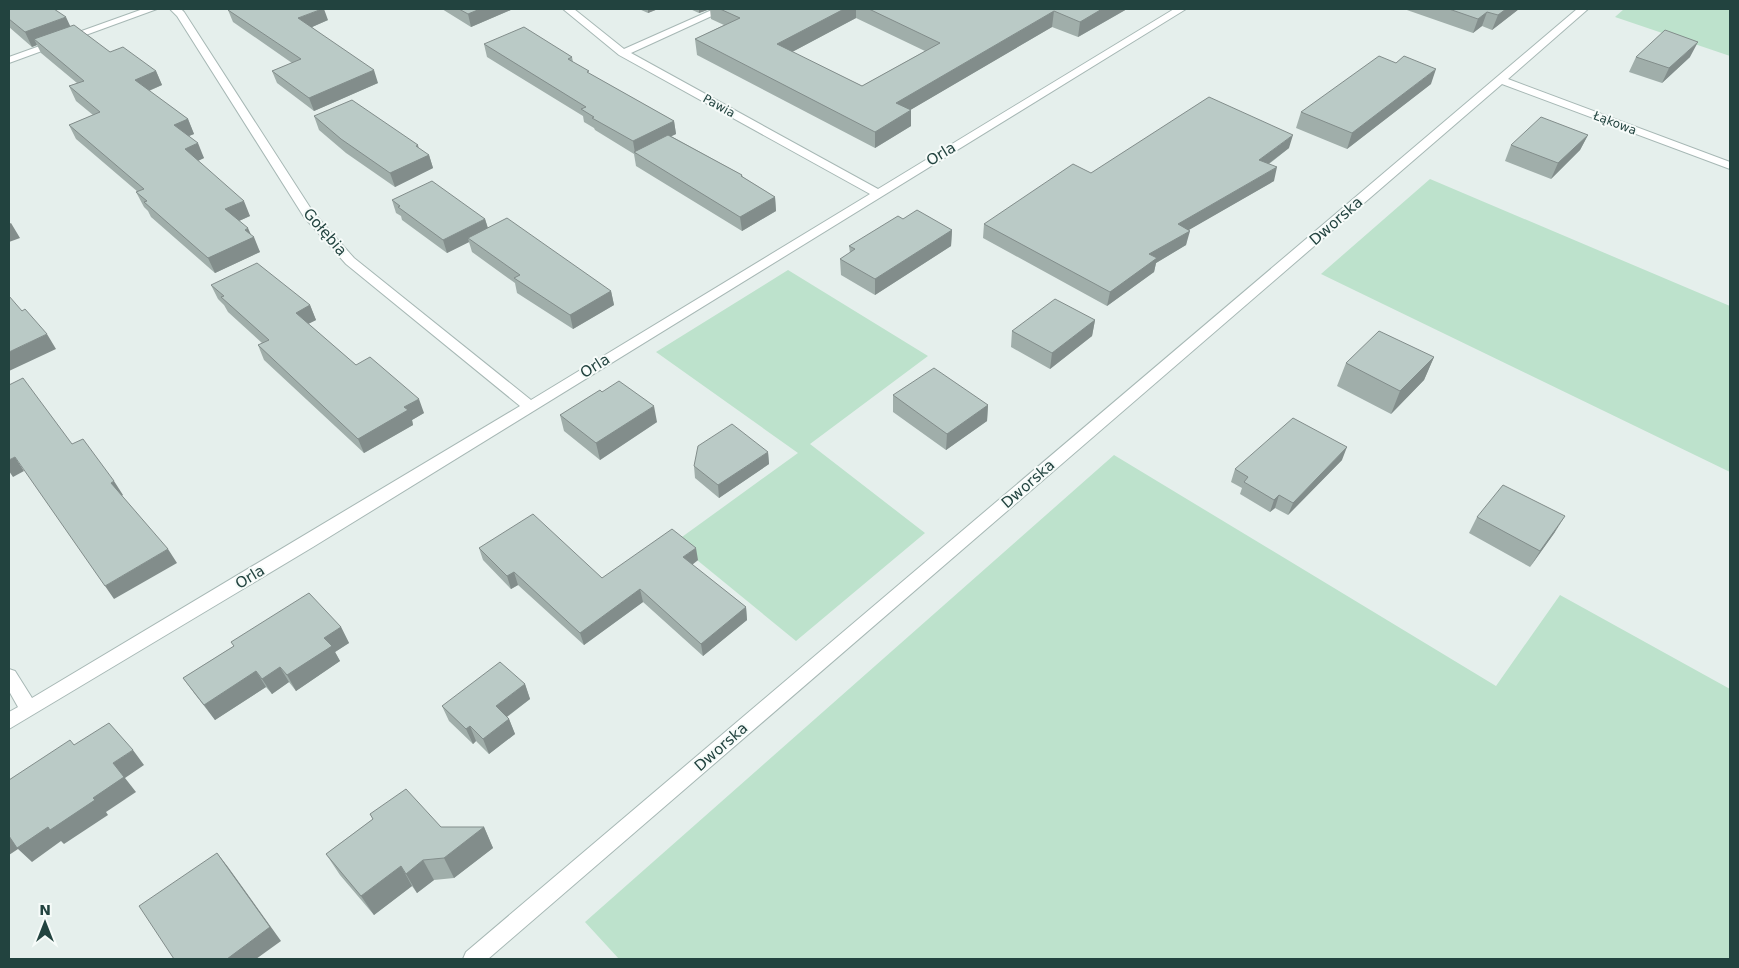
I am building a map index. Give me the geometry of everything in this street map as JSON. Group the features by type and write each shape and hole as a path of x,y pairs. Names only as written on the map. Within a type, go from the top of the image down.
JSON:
{"street":[{"path":"9,60 152,9"},
{"name":"Gołębia","path":"175,9 181,14 308,214 327,237 350,261 529,406"},
{"name":"Pawia","path":"568,9 623,53 877,193"},
{"path":"623,53 722,9"},
{"name":"Orla","path":"9,721 307,543 1181,9"},
{"name":"Dworska","path":"473,959 1583,9"},
{"name":"Łąkowa","path":"1501,80 1730,166"},
{"path":"9,676 28,709"}],"green space":[{"path":"1624,9 1730,9 1730,56 1615,17"},
{"path":"1430,179 1730,306 1730,472 1321,274"},
{"path":"788,270 928,356 810,444 925,533 796,641 675,542 798,453 656,352"},
{"path":"1114,455 1496,686 1560,595 1730,689 1730,959 619,959 585,922"}],"building":[{"path":"9,9 54,9 66,17 25,32 9,19"},
{"path":"322,9 298,18 374,70 309,98 272,71 301,59 228,10"},
{"path":"459,9 480,9 468,14"},
{"path":"720,9 844,9 777,44 862,86 940,43 869,9 1102,9 1080,22 1054,11 896,103 911,110 875,132 695,39 740,18"},
{"path":"1449,9 1506,9 1498,15 1487,12 1478,19"},
{"path":"74,25 110,52 123,47 156,71 135,80 188,119 174,125 198,143 185,149 244,201 225,209 248,228 245,230 254,237 208,258 144,202 147,201 136,192 144,189 69,125 100,112 69,86 84,81 34,39"},
{"path":"524,27 572,57 568,59 589,71 587,72 674,121 633,141 592,118 594,117 581,109 586,107 484,44"},
{"path":"1665,30 1698,42 1669,68 1636,57"},
{"path":"1379,56 1396,63 1404,56 1436,69 1352,133 1301,112"},
{"path":"1209,97 1293,135 1259,160 1277,167 1178,224 1190,231 1149,254 1157,258 1110,292 984,224 1073,164 1091,173"},
{"path":"352,100 418,145 416,146 429,155 390,173 341,139 314,116"},
{"path":"1541,117 1588,135 1558,163 1511,145"},
{"path":"668,135 742,175 775,197 740,217 634,152"},
{"path":"432,181 485,219 443,240 398,207 400,206 392,200"},
{"path":"917,210 952,230 875,279 840,259 855,249 849,246 898,216 903,219"},
{"path":"507,218 611,291 570,315 514,278 520,275 468,238"},
{"path":"257,263 310,305 296,313 356,365 370,357 419,399 404,407 408,410 358,439 258,345 269,340 221,297 224,296 211,285"},
{"path":"9,296 22,311 25,309 47,334 9,352"},
{"path":"1055,299 1095,320 1052,353 1012,331"},
{"path":"1379,331 1434,357 1400,391 1346,363"},
{"path":"934,368 988,405 947,434 893,395"},
{"path":"23,378 72,444 83,439 114,481 111,483 168,549 105,586 15,457 9,460 9,385"},
{"path":"619,381 654,406 596,443 560,415 600,390 602,392"},
{"path":"1293,418 1347,447 1293,503 1279,495 1274,500 1244,482 1248,477 1235,469"},
{"path":"732,424 768,452 718,485 694,466 698,446"},
{"path":"1503,485 1565,516 1540,551 1477,517"},
{"path":"533,514 602,578 672,529 696,548 683,557 746,607 701,644 640,589 580,633 514,572 507,576 479,548"},
{"path":"309,593 341,627 324,638 332,646 287,675 280,667 262,679 256,671 204,705 183,678 234,646 231,642"},
{"path":"500,662 525,684 496,706 509,719 483,739 470,726 466,729 442,706"},
{"path":"109,723 133,750 113,763 124,777 93,798 95,800 50,830 48,827 17,848 9,836 9,780 70,740 74,745"},
{"path":"406,789 441,827 484,827 444,858 423,860 406,874 401,866 361,896 326,854 373,819 370,814"},
{"path":"217,853 270,927 227,959 174,959 139,906"}]}
